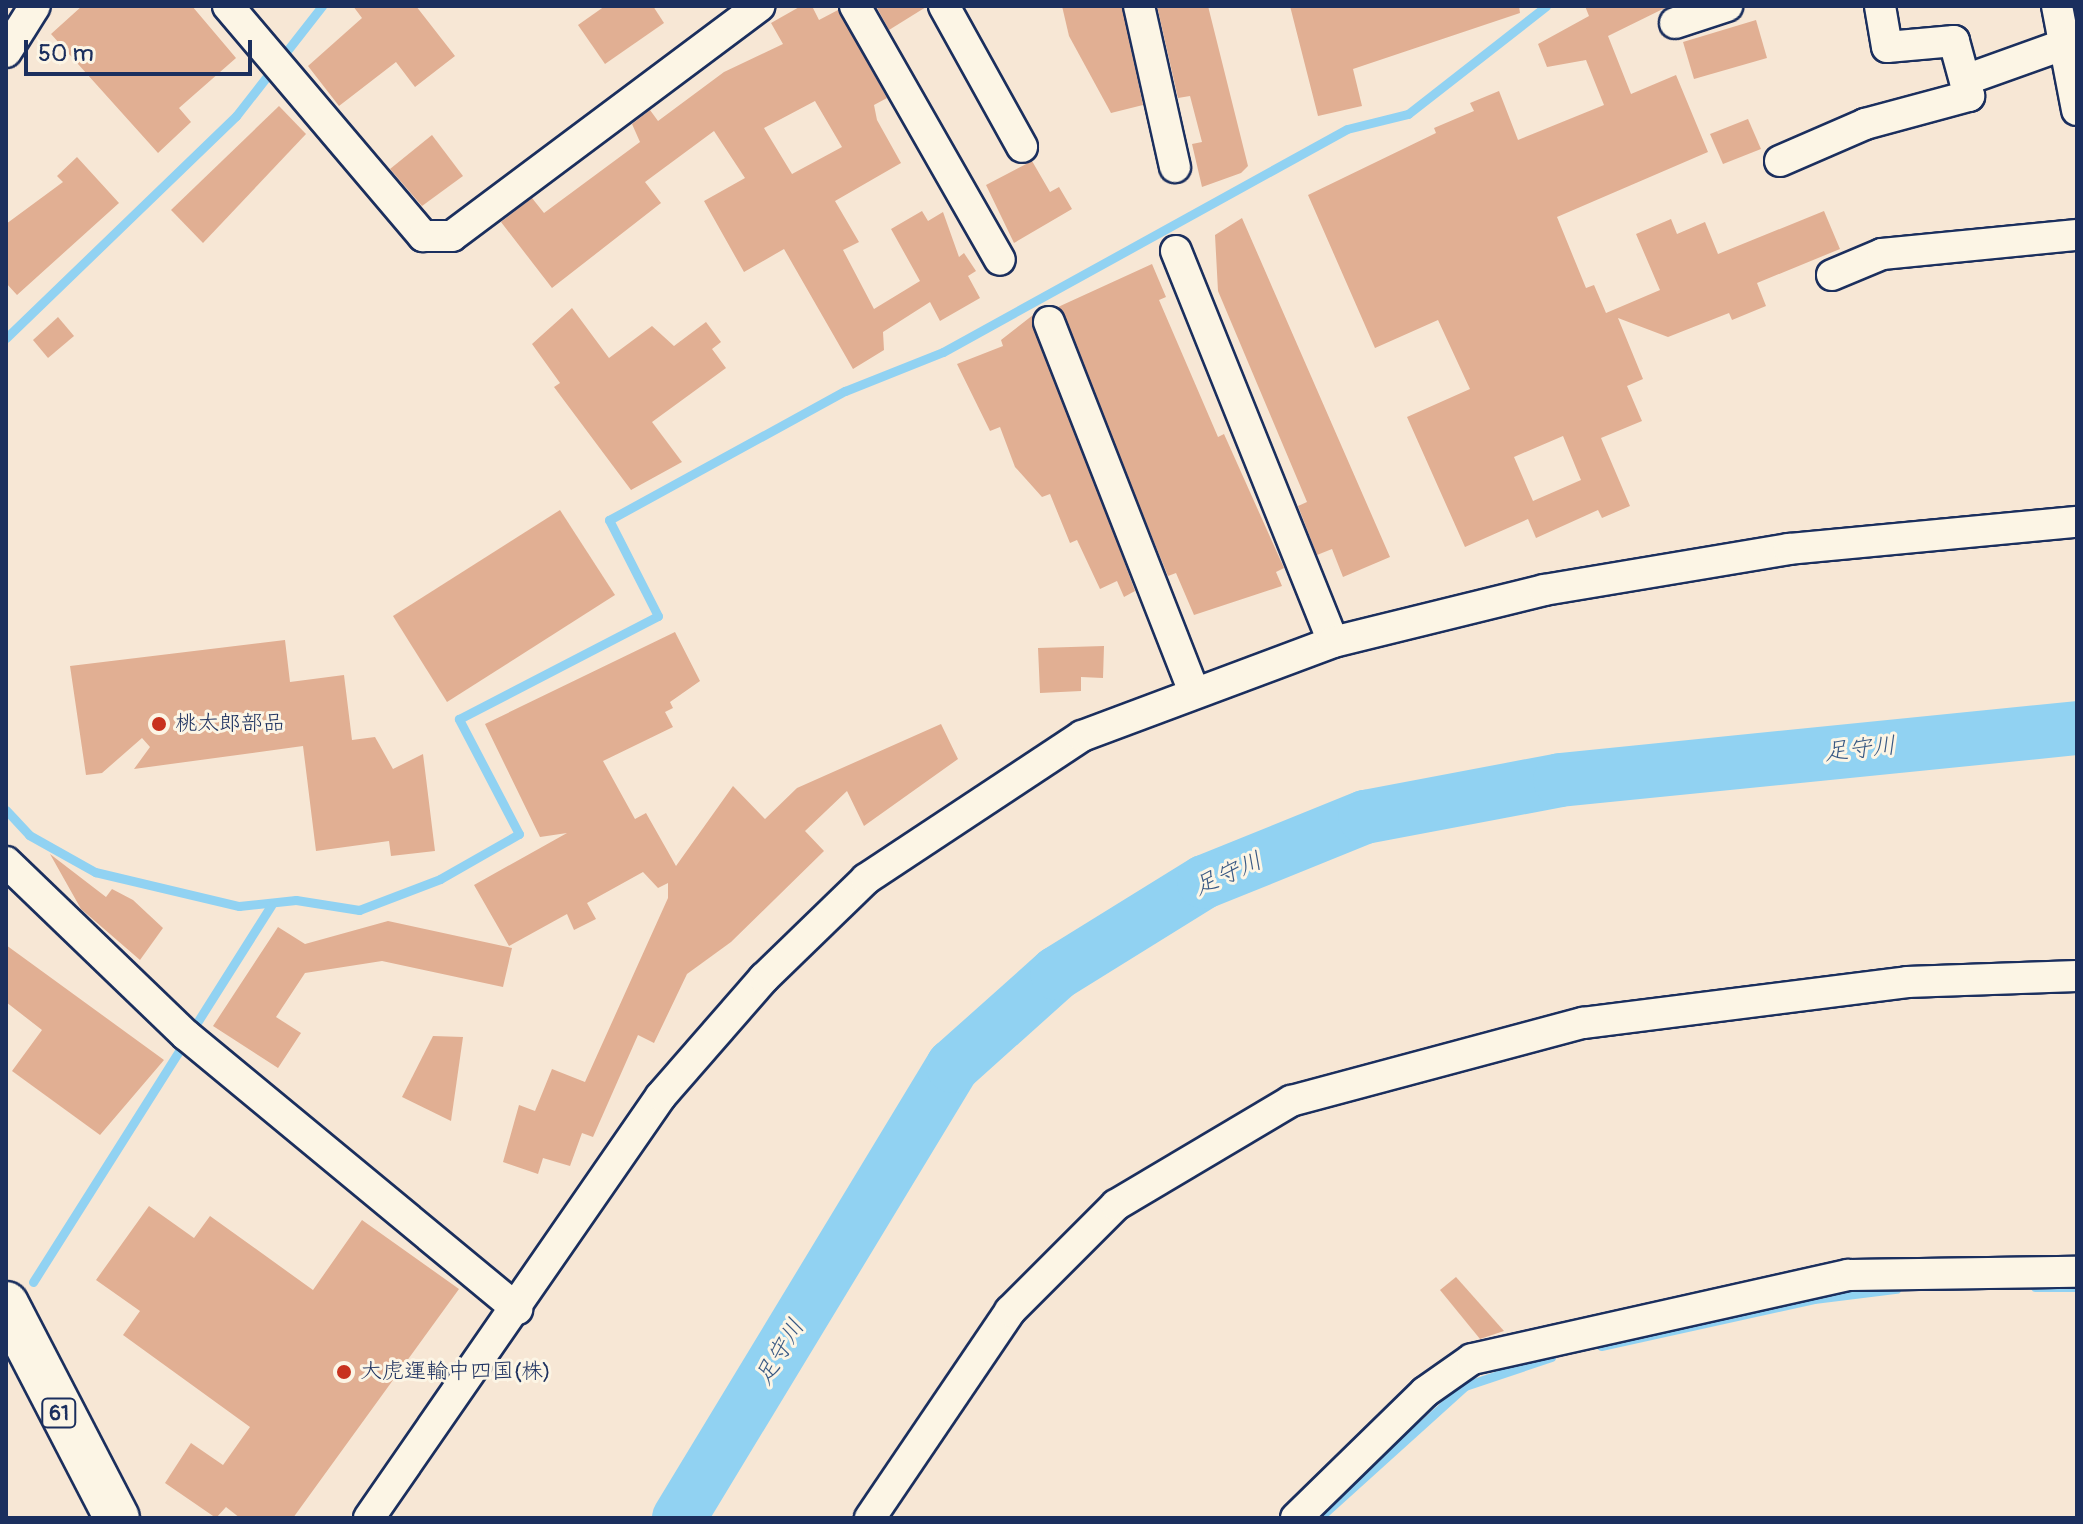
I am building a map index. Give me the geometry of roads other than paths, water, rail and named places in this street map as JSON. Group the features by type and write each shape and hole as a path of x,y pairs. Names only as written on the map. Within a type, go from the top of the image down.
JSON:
{"main road":[{"name":"61","path":"6,1304 117,1518"}],"street":[{"path":"6,52 35,6"},
{"path":"228,6 277,56 423,236 452,236 759,6"},
{"path":"855,6 1000,260"},
{"path":"944,6 1022,147"},
{"path":"1139,6 1175,167"},
{"path":"1675,23 1727,6"},
{"path":"1780,161 1865,124 1969,96 1954,41 1887,47 1880,6"},
{"path":"2057,6 2072,42 2077,110"},
{"path":"1965,80 2072,42"},
{"path":"1832,275 1882,254 2077,235"},
{"path":"1176,251 1333,642"},
{"path":"1049,322 1193,689"},
{"path":"369,1518 517,1309 661,1096 764,978 866,879 1082,736 1193,689 1333,642 1544,590 1789,549 2077,522"},
{"path":"6,862 192,1040 517,1309"},
{"path":"870,1518 1010,1311 1116,1205 1291,1101 1583,1023 1907,982 2077,976"},
{"path":"1296,1518 1425,1392 1472,1359 1848,1275 2077,1272"}],"waterway":[{"path":"6,338 236,116 322,6"},
{"path":"6,810 29,835 95,872 239,906 296,900 359,910 440,879 519,834 459,719 658,616 609,520 845,391 943,352 1347,129 1408,114 1546,6"},
{"name":"足守川","path":"679,1518 953,1066 1057,973 1204,882 1365,817 1560,780 2077,728"},
{"path":"33,1282 271,905"},
{"path":"2035,1287 2077,1287"},
{"path":"1601,1346 1814,1299 1896,1289"},
{"path":"1319,1518 1465,1386 1551,1357"}],"place":[{"name":"桃太郎部品","path":"159,724"},
{"name":"大虎運輸中四国(株)","path":"344,1372"}]}
